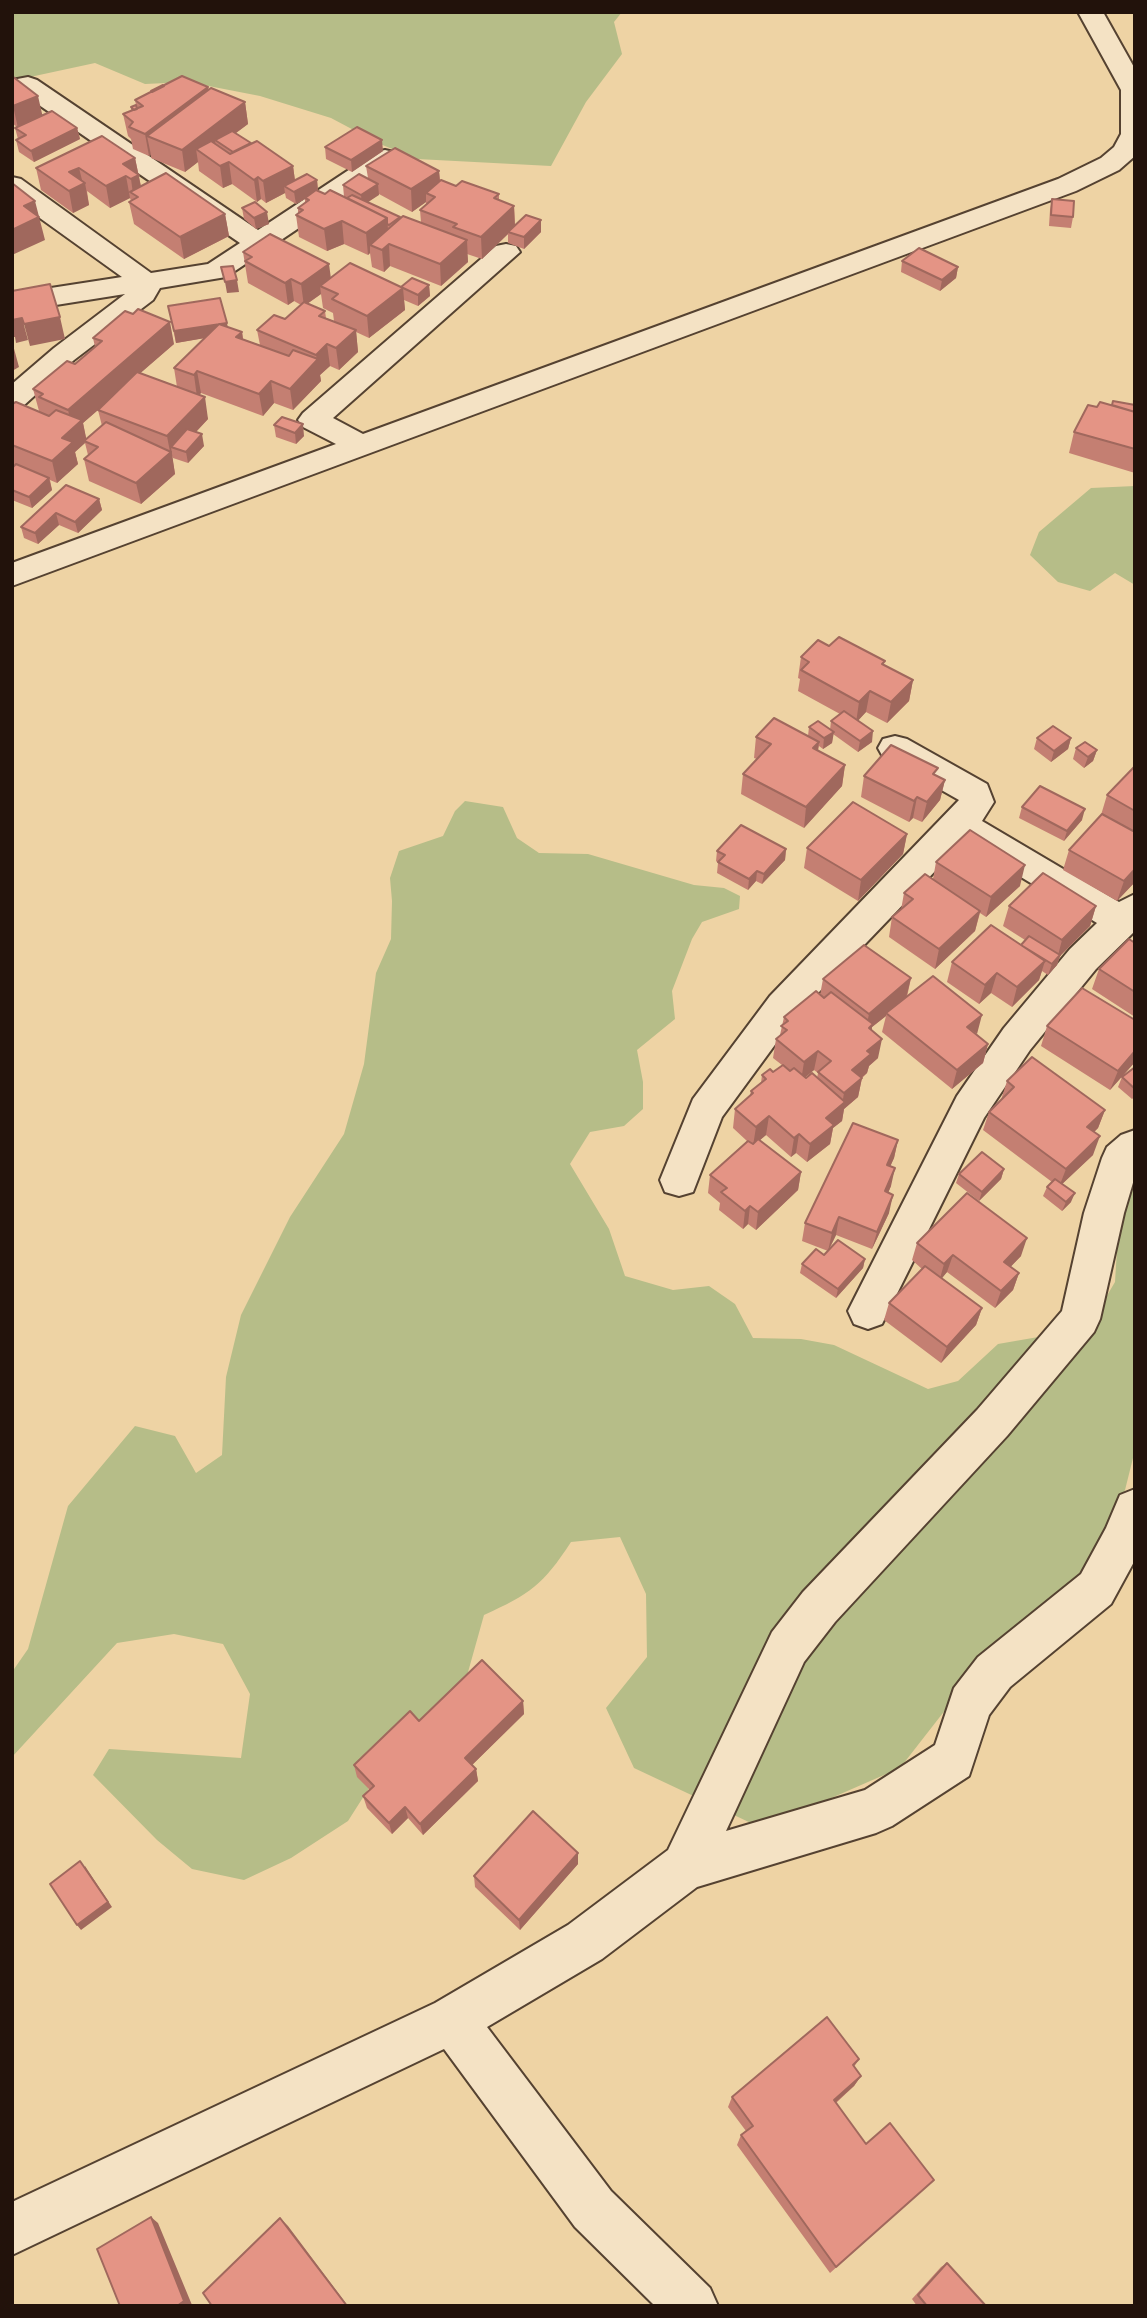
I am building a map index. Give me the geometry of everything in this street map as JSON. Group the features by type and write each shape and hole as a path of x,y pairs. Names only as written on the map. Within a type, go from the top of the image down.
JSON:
{"street":[{"path":"12,575 1054,189 1122,170 1125,150 1133,134 1134,90 1090,12"},
{"path":"20,87 260,244"},
{"path":"12,303 149,284 216,271 385,158"},
{"path":"12,185 149,284"},
{"path":"362,446 313,420 506,253"},
{"path":"12,400 64,354 143,294 149,284"},
{"path":"679,1180 706,1110 782,1006 960,824 976,802 975,793 895,748"},
{"path":"869,1311 970,1107 1017,1040 1083,960 1128,914 960,824"},
{"path":"685,1867 788,1647 819,1607 992,1423 1080,1320 1104,1213 1121,1158 1135,1146"},
{"path":"12,2229 452,2020 585,1942 685,1867 876,1810 953,1760 971,1703 994,1672 1096,1589 1123,1539 1135,1509"},
{"path":"452,2020 593,2209 692,2306"}],"green space":[{"path":"12,12 622,12 614,22 622,54 586,102 551,166 417,159 380,144 331,118 260,96 188,82 145,84 95,63 30,77 12,84"},
{"path":"1135,486 1135,585 1115,573 1090,591 1058,582 1030,555 1039,532 1091,488"},
{"path":"465,801 503,807 517,838 539,853 588,854 694,885 724,888 740,896 739,909 702,922 692,939 672,991 675,1019 637,1050 643,1082 643,1109 624,1126 590,1132 570,1164 609,1229 625,1276 673,1290 709,1286 735,1304 753,1338 801,1339 834,1345 928,1389 958,1381 998,1344 1044,1336 1082,1338 1115,1282 1118,1233 1130,1189 1135,1183 1135,1450 1125,1490 1088,1570 985,1659 900,1768 813,1806 753,1824 634,1768 606,1708 647,1657 646,1594 620,1537 571,1542 552,1569 534,1587 484,1615 463,1690 390,1755 348,1821 291,1858 244,1880 192,1869 157,1840 93,1775 109,1749 241,1758 250,1694 223,1644 174,1634 117,1643 12,1757 12,1672 28,1649 68,1506 135,1426 175,1436 196,1473 222,1455 226,1377 241,1315 290,1217 344,1134 364,1064 376,973 391,939 390,878 399,851 443,836 455,811"}],"building":[{"path":"12,76 38,96 12,106"},
{"path":"182,76 208,87 145,134 129,127 133,122 123,114 143,106 135,100"},
{"path":"211,88 245,102 182,150 147,136"},
{"path":"52,111 77,128 31,151 16,140 26,135 15,128"},
{"path":"357,127 382,140 351,160 325,147"},
{"path":"232,131 251,143 233,152 215,140"},
{"path":"102,136 135,158 123,164 139,175 131,179 126,176 106,186 79,168 69,172 85,183 69,191 36,168"},
{"path":"211,141 230,154 257,141 293,166 263,181 258,177 254,180 229,162 220,166 196,149"},
{"path":"395,148 439,171 411,189 366,166"},
{"path":"166,173 225,214 180,237 129,202 138,197 130,192"},
{"path":"307,174 317,180 294,192 284,186"},
{"path":"359,174 378,184 361,195 343,185"},
{"path":"441,180 456,186 462,181 499,194 494,198 514,206 481,237 453,227 457,224 420,210 435,197 426,193"},
{"path":"12,183 35,201 24,206 39,217 12,230"},
{"path":"316,190 325,194 330,190 387,218 366,233 342,221 324,229 296,215 303,210 298,208 309,200 305,198"},
{"path":"352,195 400,217 389,225 387,218 347,198"},
{"path":"1052,199 1074,201 1073,217 1051,215"},
{"path":"255,202 267,212 254,218 242,208"},
{"path":"526,215 541,220 524,237 508,232"},
{"path":"403,216 467,240 440,264 389,244 382,250 370,245"},
{"path":"270,234 329,264 301,284 291,279 285,283 245,261 252,257 243,252"},
{"path":"919,248 958,267 942,280 902,261"},
{"path":"350,263 403,288 367,316 332,299 338,294 320,286"},
{"path":"233,266 237,280 225,282 221,267"},
{"path":"412,278 429,285 418,295 401,287"},
{"path":"50,284 60,317 24,324 22,318 12,320 12,291"},
{"path":"220,298 227,323 174,331 168,306"},
{"path":"304,302 325,311 319,316 356,330 336,348 327,344 316,355 257,330 274,315 285,319"},
{"path":"138,309 170,322 68,410 39,397 43,394 33,389 67,361 75,364 102,341 93,338 125,311 133,314"},
{"path":"219,324 242,332 236,337 289,356 293,350 318,359 290,389 271,381 259,394 197,371 194,375 174,368"},
{"path":"137,372 205,397 167,436 98,410"},
{"path":"1113,401 1135,405 1135,412 1112,405"},
{"path":"16,402 49,416 56,410 82,420 62,438 73,442 52,461 12,445 12,404"},
{"path":"1100,402 1135,412 1135,449 1074,432 1088,405 1097,407"},
{"path":"282,417 303,424 295,433 274,425"},
{"path":"106,422 171,452 136,483 84,459 98,447 84,441"},
{"path":"187,429 202,434 186,452 171,447"},
{"path":"16,464 49,478 29,497 12,490 12,468"},
{"path":"66,485 99,499 75,522 56,513 35,533 21,527"},
{"path":"839,637 885,661 882,664 913,680 891,702 870,691 859,702 801,670 809,662 801,657 818,640 829,646"},
{"path":"844,711 873,731 860,741 831,721"},
{"path":"774,718 819,742 813,748 845,765 806,807 743,774 771,744 756,737"},
{"path":"818,721 834,732 824,738 809,727"},
{"path":"1053,726 1071,738 1054,751 1037,738"},
{"path":"1085,742 1097,750 1088,757 1076,748"},
{"path":"891,745 938,768 933,774 945,780 927,802 917,797 914,801 864,776"},
{"path":"1135,766 1135,811 1107,795"},
{"path":"1040,786 1085,809 1067,831 1022,807"},
{"path":"853,802 907,834 861,880 807,848"},
{"path":"1102,814 1135,832 1135,869 1124,881 1069,850"},
{"path":"741,825 786,849 764,874 757,871 749,879 718,862 725,855 717,851"},
{"path":"970,830 1025,865 991,897 936,862"},
{"path":"1043,873 1096,906 1062,940 1009,906"},
{"path":"925,874 980,911 939,949 892,917 913,899 904,893"},
{"path":"991,925 1045,961 1017,987 997,973 985,985 952,962"},
{"path":"1029,936 1060,955 1052,964 1021,945"},
{"path":"1129,939 1135,943 1135,992 1099,969"},
{"path":"864,945 911,978 869,1014 823,979"},
{"path":"933,976 982,1015 967,1027 988,1044 957,1070 886,1013"},
{"path":"1082,988 1135,1020 1135,1051 1118,1071 1047,1026"},
{"path":"816,991 824,998 831,992 873,1024 869,1028 882,1039 867,1051 871,1054 852,1070 862,1078 844,1093 818,1072 831,1061 818,1051 804,1062 776,1039 787,1030 781,1026 788,1021 784,1017"},
{"path":"1032,1057 1105,1110 1087,1127 1100,1136 1066,1169 989,1112 1014,1087 1007,1081"},
{"path":"783,1065 790,1071 794,1068 806,1078 812,1073 845,1102 826,1118 834,1125 810,1144 799,1134 794,1138 769,1116 756,1127 735,1109 766,1079 762,1075"},
{"path":"1135,1067 1135,1089 1122,1077"},
{"path":"853,1123 898,1140 887,1165 895,1168 885,1191 893,1195 877,1232 839,1217 832,1233 805,1223"},
{"path":"758,1139 801,1172 758,1212 750,1206 745,1211 721,1192 727,1188 710,1175 748,1141 753,1144"},
{"path":"982,1152 1004,1169 982,1192 959,1174"},
{"path":"1055,1179 1075,1193 1066,1202 1047,1187"},
{"path":"967,1193 1027,1238 1004,1262 1019,1273 1001,1291 953,1255 944,1264 917,1243"},
{"path":"838,1240 865,1259 838,1289 802,1264 816,1249 824,1255"},
{"path":"925,1266 982,1308 947,1347 889,1303"},
{"path":"482,1660 523,1701 465,1758 476,1769 420,1824 405,1807 389,1823 363,1796 374,1786 354,1765 410,1711 419,1721"},
{"path":"533,1811 578,1853 519,1920 474,1876"},
{"path":"80,1861 108,1902 77,1925 50,1884"},
{"path":"827,2017 859,2059 853,2065 861,2076 834,2100 866,2144 890,2123 934,2180 836,2267 741,2135 753,2126 732,2097"},
{"path":"151,2217 184,2301 177,2306 120,2306 97,2249"},
{"path":"280,2218 347,2306 212,2306 203,2293"},
{"path":"947,2263 986,2306 927,2306 918,2295"}]}
